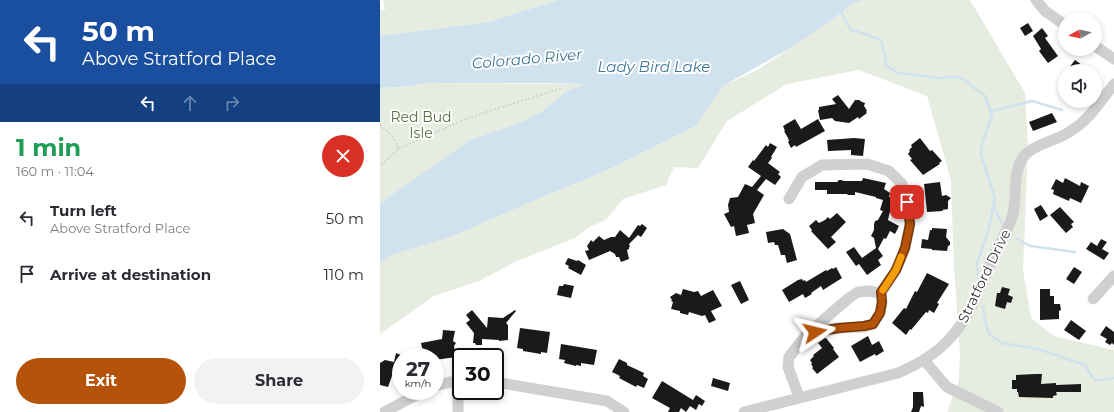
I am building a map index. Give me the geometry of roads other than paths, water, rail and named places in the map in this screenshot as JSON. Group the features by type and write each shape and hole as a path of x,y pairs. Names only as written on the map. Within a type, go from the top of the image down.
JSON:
{"street":[{"path":"1036,0 1045,11 1058,20"},
{"path":"1102,51 1114,59"},
{"name":"Stratford Drive","path":"744,412 799,397 892,375 912,367 924,360 950,340 969,312 1012,218 1015,209 1016,177 1022,159 1028,152 1068,134 1087,120 1114,84"},
{"path":"790,199 802,177 822,165 867,164 889,171 902,184 907,202 910,224 905,248 896,270 881,292 882,302 880,313 873,324 807,334"},
{"path":"1093,299 1114,276"},
{"path":"799,397 788,367 789,357 807,334 849,298 858,292 881,292"},
{"path":"924,360 947,387 998,412"},
{"path":"504,384 607,402 624,412"},
{"path":"384,412 407,400"},
{"path":"458,400 458,412"}],"water":[{"name":"Lady Bird Lake","path":"558,0 864,0 853,3 828,23 792,47 723,86 696,126 612,168 453,236 389,256 380,264 380,203 470,140 519,123 543,111 567,91 587,84 430,83 380,88 380,36 489,22"}],"waterway":[{"path":"841,11 850,29 881,40 886,65 898,73 938,78 958,77 963,79 985,96 992,115 982,144 981,155 995,198 988,231 977,263 978,274"},
{"path":"991,111 1032,101 1062,110"},
{"path":"994,207 1002,223"},
{"path":"1017,239 1030,246 1075,252"},
{"path":"983,306 986,326 990,335 1002,343 1038,349 1085,365 1093,378 1096,380 1114,378"}],"water label":[{"name":"Colorado River","path":"527,59"}],"park label":[{"name":"Red Bud Isle","path":"421,126"}]}
